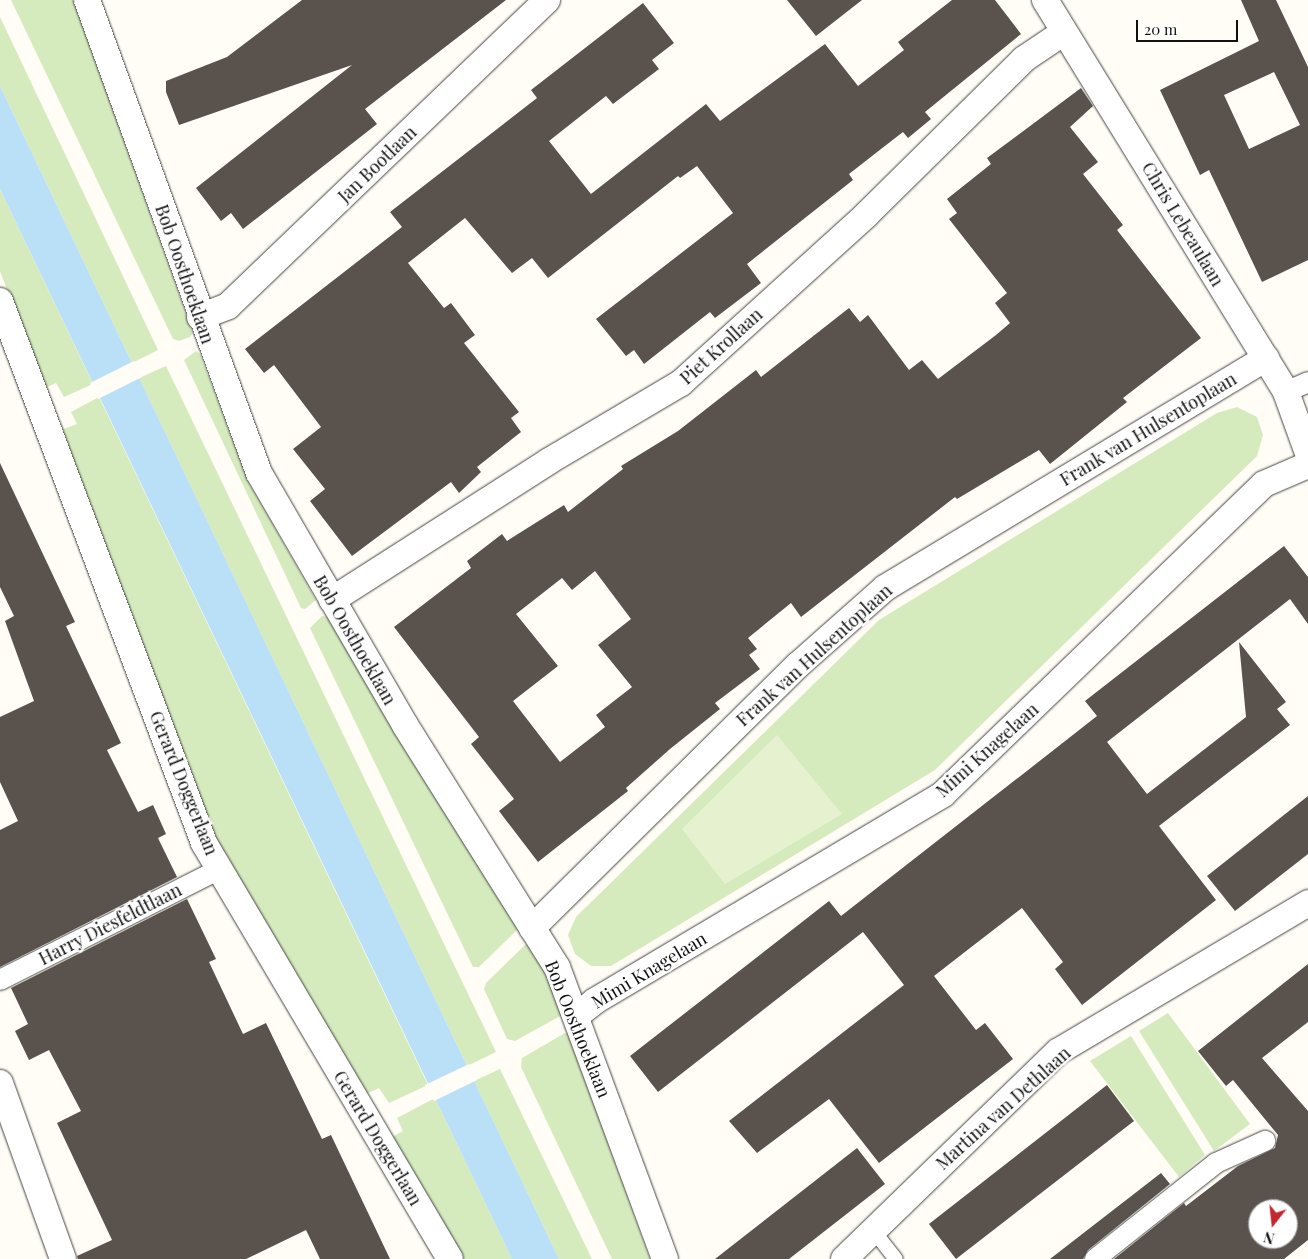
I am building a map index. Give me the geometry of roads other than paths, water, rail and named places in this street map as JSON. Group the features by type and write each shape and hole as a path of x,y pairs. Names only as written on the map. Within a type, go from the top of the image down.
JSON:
{"street":[{"name":"Bob Oosthoeklaan","path":"87,0 200,317 258,473 332,600 556,967 576,1016 665,1259"},
{"name":"Jan Bootlaan","path":"200,317 228,306 547,0"},
{"name":"Chris Lebeaulaan","path":"1045,0 1266,358 1297,387 1308,453"},
{"name":"Piet Krollaan","path":"332,600 549,461 681,383 866,215 1024,60 1064,32"},
{"name":"Gerard Doggerlaan","path":"0,301 204,843 311,1028 450,1259"},
{"name":"Frank van Hulsentoplaan","path":"532,928 798,665 884,588 1266,358"},
{"name":"Mimi Knagelaan","path":"576,1016 595,1001 943,794 1264,484 1308,465"},
{"name":"Harry Diesfeldtlaan","path":"0,980 220,869"},
{"name":"Martina van Dethlaan","path":"844,1259 1060,1051 1308,903"},
{"path":"0,1083 63,1259"},
{"path":"1095,1259 1216,1164 1265,1141"}],"lane":[{"path":"873,1230 896,1259"}],"water":[{"path":"0,86 559,1259 512,1259 0,189"}]}
